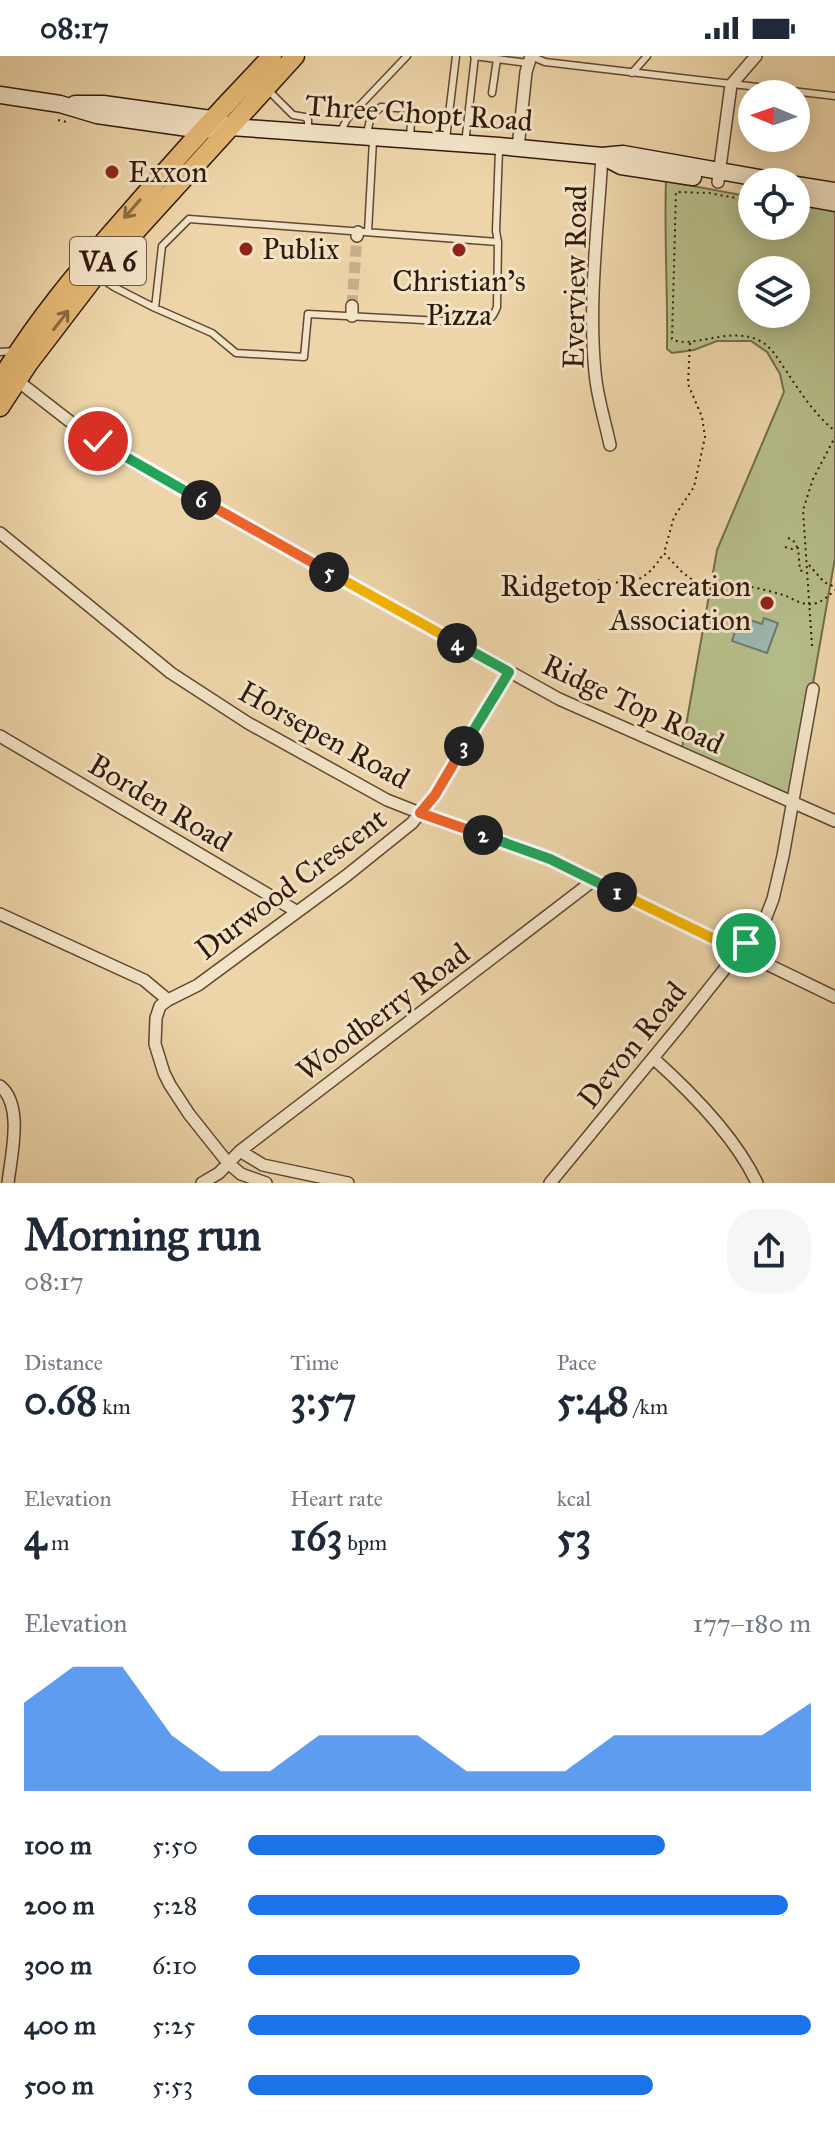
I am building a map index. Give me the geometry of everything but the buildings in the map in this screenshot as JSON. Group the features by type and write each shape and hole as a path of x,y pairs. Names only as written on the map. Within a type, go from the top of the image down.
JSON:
{"main road":[{"name":"VA 6","path":"0,407 7,377 19,351 68,282 207,124 272,56"},
{"name":"VA 6","path":"7,377 295,56"},
{"name":"Three Chopt Road","path":"0,95 59,112 602,156 621,166 738,186"},
{"name":"Three Chopt Road","path":"713,182 738,182"},
{"path":"810,187 835,191"},
{"path":"810,199 835,203"}],"street":[{"path":"713,182 731,85 756,56"},
{"path":"518,148 530,58"},
{"name":"Everview Road","path":"602,156 593,355 610,445"},
{"name":"Ridge Top Road","path":"7,377 118,454 509,672 607,721 835,821"},
{"name":"Horsepen Road","path":"0,533 136,645 248,723 374,793 420,813 550,859 835,997"},
{"name":"Durwood Crescent","path":"168,1000 198,985 390,843 435,795 509,672"},
{"name":"Devon Road","path":"550,1183 766,917 773,899 813,689"},
{"name":"Borden Road","path":"0,736 296,911"},
{"name":"Woodberry Road","path":"202,1183 219,1173 240,1151 594,880"},
{"path":"0,914 144,980 168,1000 160,1006 155,1029 155,1044 164,1073 189,1114 228,1163 241,1174 266,1183"},
{"path":"653,1058 736,1147 757,1183"},
{"path":"0,1086 9,1096 14,1110 8,1183"},
{"path":"240,1151 263,1165 348,1183"}],"lane":[{"path":"339,135 347,119 407,56"},
{"path":"446,143 456,56"},
{"path":"465,144 474,56 530,58 835,96"},
{"path":"632,73 647,56"},
{"path":"492,93 497,59"},
{"path":"266,88 293,115 308,120 308,133"},
{"path":"361,233 371,116 381,107 412,109 410,140"},
{"path":"96,275 155,308 212,333 236,353 304,357 308,314 352,311 480,323 489,321 497,307 499,146"},
{"path":"155,308 162,246 189,219 498,242"},
{"path":"0,352 19,351"}],"path":[{"path":"59,112 67,122"},
{"path":"738,194 713,182 676,192 672,339 675,342 690,342 731,334 757,339 777,357 835,431"},
{"path":"598,580 617,584 634,582 655,569 664,553 674,517 694,487 705,437 702,417 688,384 690,342"},
{"path":"812,646 803,510 813,479 835,437"},
{"path":"788,538 798,548 800,570 807,574"},
{"path":"785,547 798,548"},
{"path":"664,553 682,572 712,589 736,585 749,587 785,595 809,605 823,601 835,589 807,563"}],"green space":[{"name":"Ridgetop Recreation Association","path":"666,181 738,194 738,240 810,240 810,205 835,208 835,558 792,803 681,754 717,550 784,392 780,374 767,352 751,341 717,341 694,350 672,353 667,349"}],"water":[{"path":"740,617 762,624 764,618 778,623 767,653 732,641"}],"tunnel":[{"path":"352,306 357,236"}],"place":[{"name":"Exxon","path":"112,172"},
{"name":"Publix","path":"246,249"},
{"name":"Christian's Pizza","path":"459,250"},
{"name":"Ridgetop Recreation Association","path":"767,603"}],"route":[{"path":"98,441 509,672 435,795 420,813 550,859 739,951 746,943"}]}
